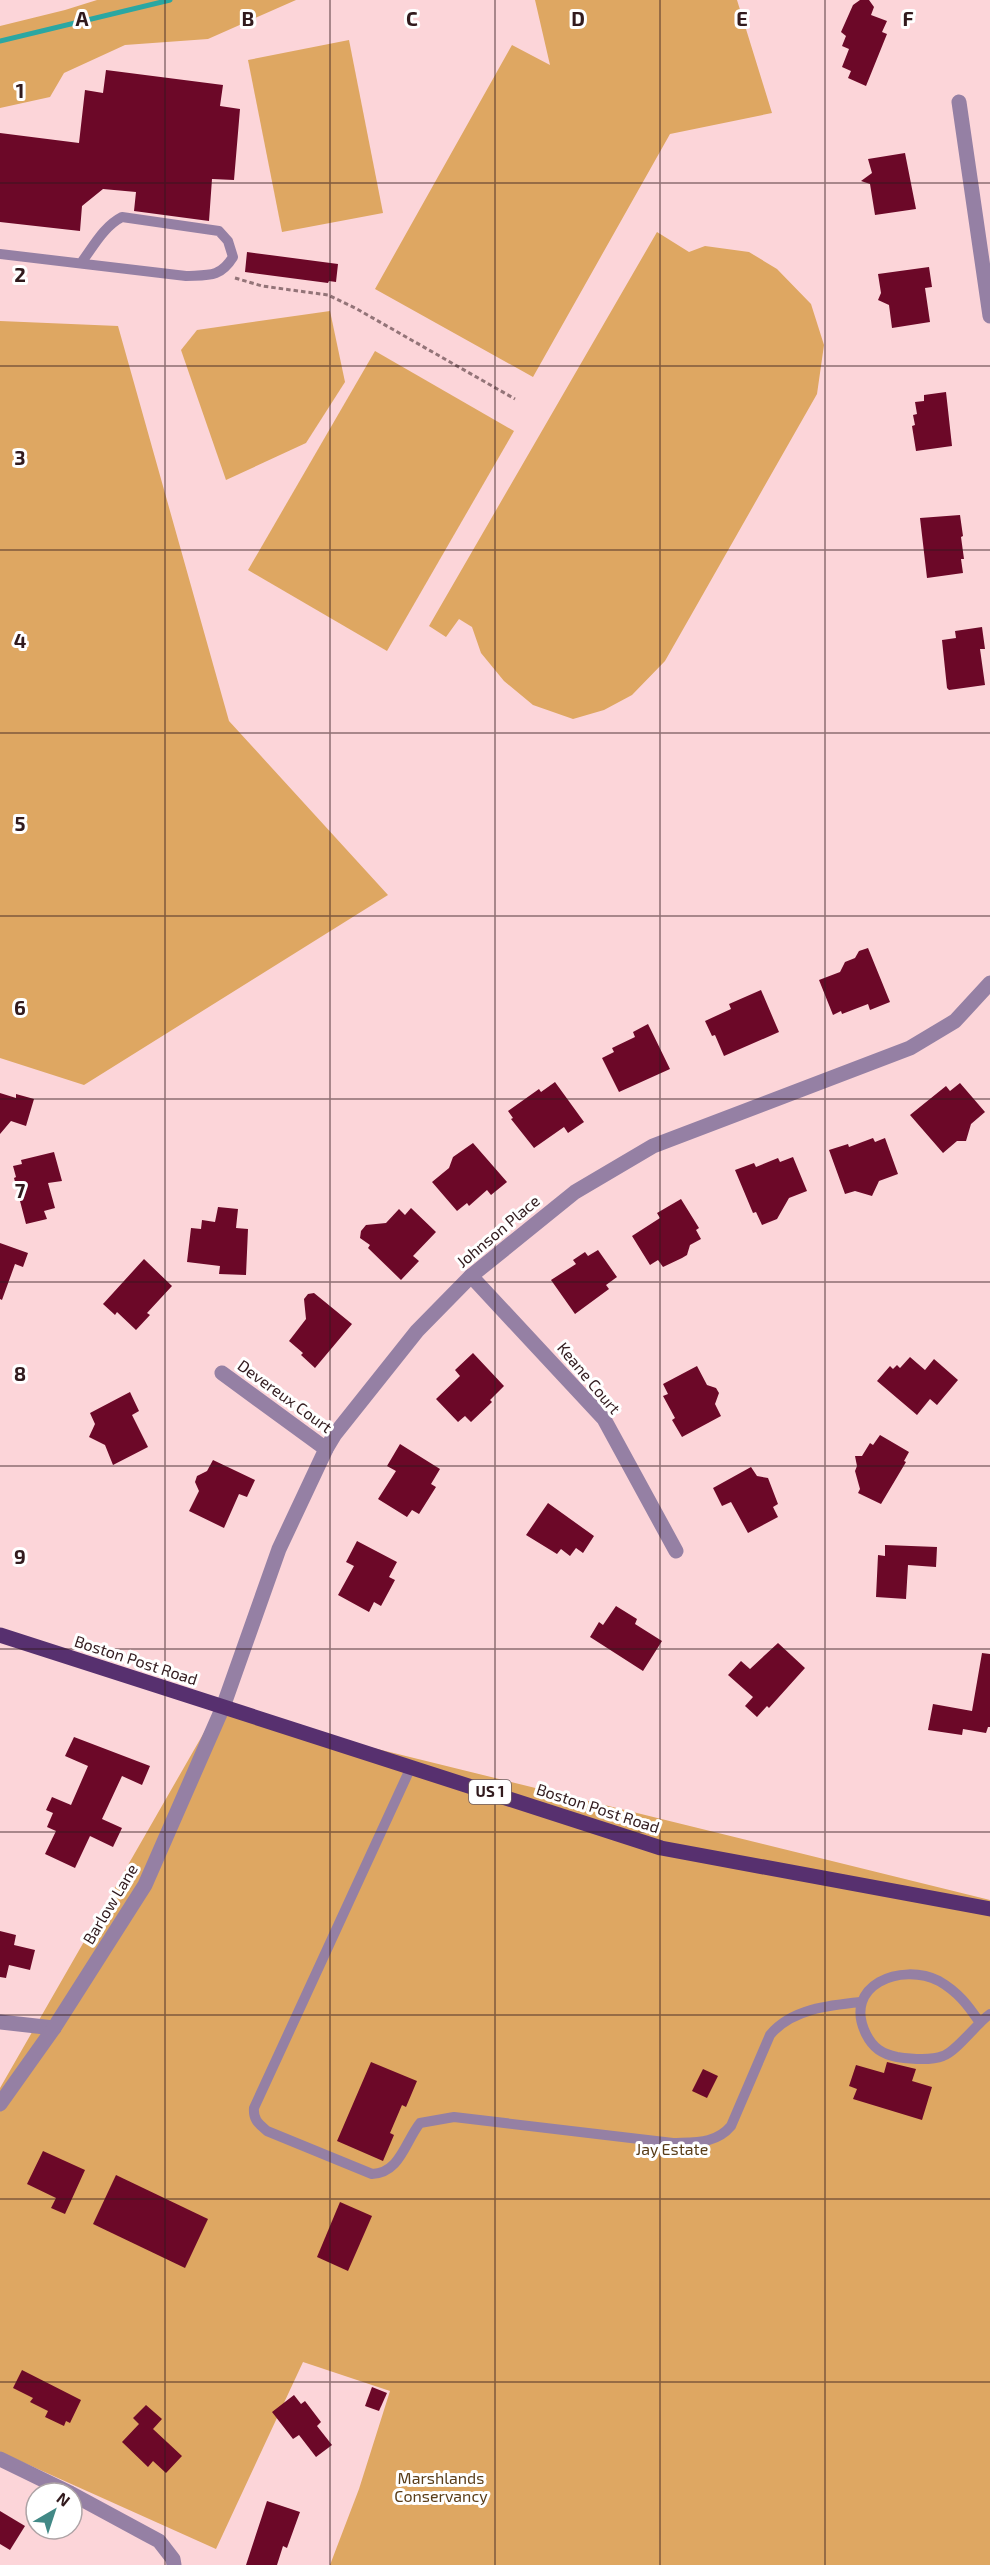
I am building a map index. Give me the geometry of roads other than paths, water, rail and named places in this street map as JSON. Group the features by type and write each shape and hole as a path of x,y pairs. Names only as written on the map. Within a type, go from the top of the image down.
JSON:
{"main road":[{"name":"Boston Post Road","path":"0,1635 661,1848 990,1909"}],"street":[{"path":"959,102 990,316"},
{"name":"Johnson Place","path":"223,1707 279,1549 326,1449 335,1434 417,1331 471,1276 574,1192 653,1146 910,1048 955,1021 990,983"},
{"name":"Keane Court","path":"471,1276 604,1419 676,1551"},
{"name":"Devereux Court","path":"222,1373 326,1449"},
{"name":"Barlow Lane","path":"0,2104 54,2028 145,1885 223,1707"},
{"path":"0,2022 54,2028"},
{"path":"0,2459 45,2481"},
{"path":"84,2501 159,2541 174,2565"}],"lane":[{"path":"0,254 186,276 212,275 226,268 233,257 228,241 219,231 122,217 114,221 81,263"},
{"path":"411,1767 254,2108 257,2122 267,2131 372,2174 380,2174 392,2168 420,2123 454,2117 673,2143 706,2142 723,2136 731,2126 770,2035 777,2026 788,2018 805,2012 861,2002"},
{"path":"980,2023 962,1996 937,1980 916,1976 891,1975 873,1984 861,2002 861,2024 870,2040 883,2054 913,2059 943,2056 980,2023 990,2014"}],"waterway":[{"path":"0,41 170,0"}],"park label":[{"name":"Jay Estate","path":"672,2149"},
{"name":"Marshlands Conservancy","path":"441,2487"}]}
